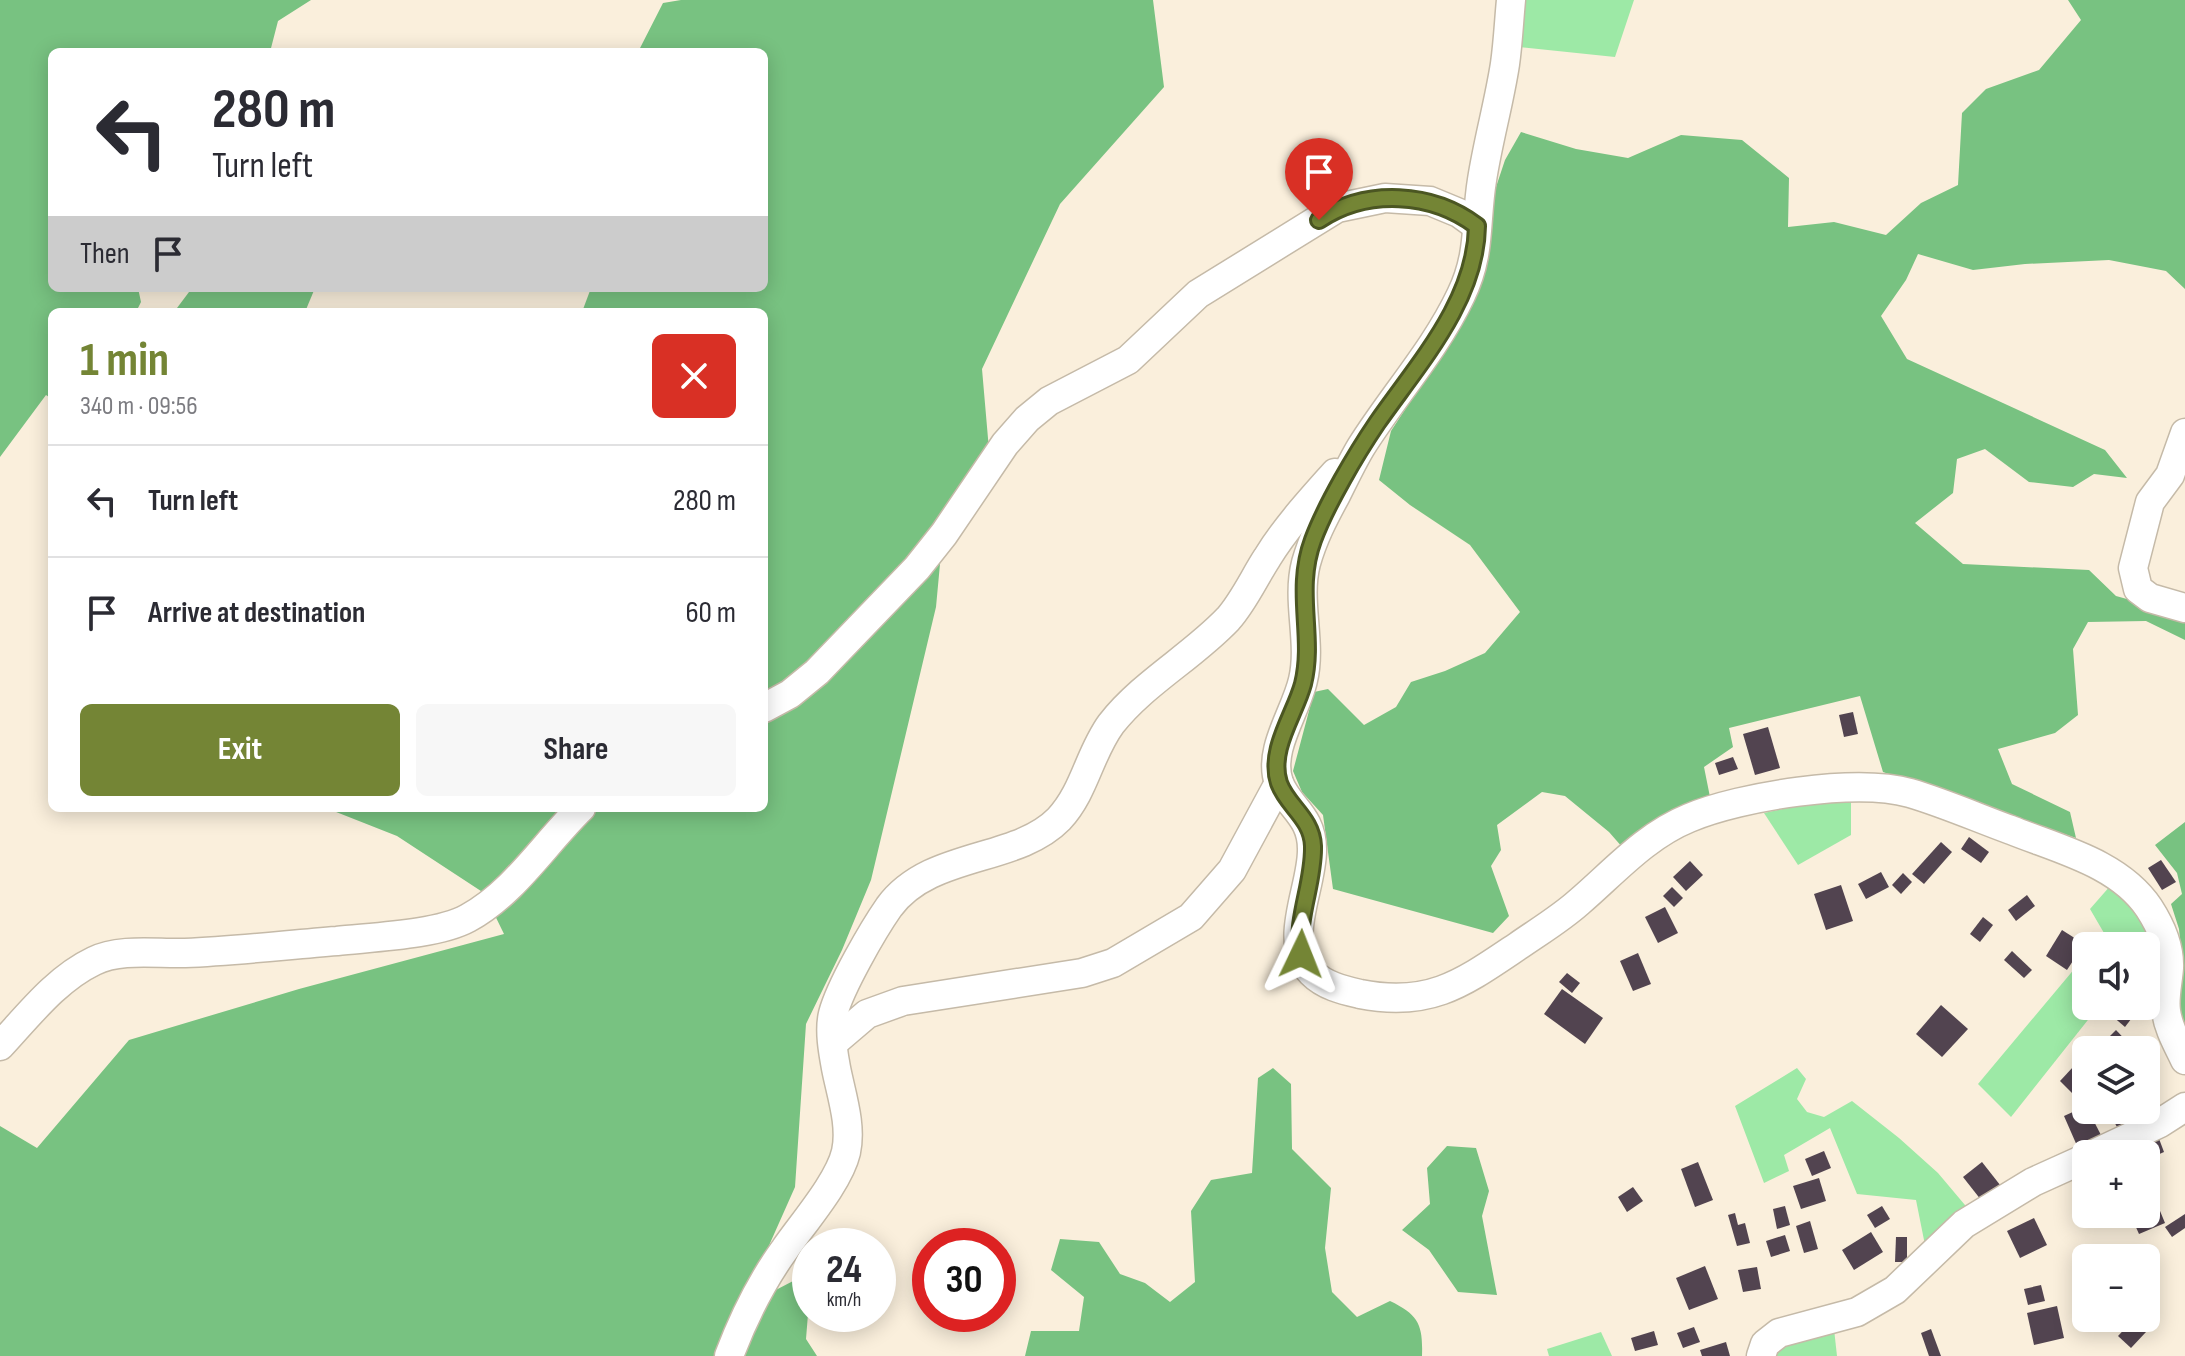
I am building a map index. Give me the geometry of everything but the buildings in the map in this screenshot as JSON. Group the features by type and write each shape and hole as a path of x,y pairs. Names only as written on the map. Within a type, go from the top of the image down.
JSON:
{"street":[{"path":"1511,0 1506,58 1482,178 1477,253 1463,291 1437,337 1359,451 1313,538 1304,571 1306,661 1302,685 1277,760 1279,783 1305,819 1313,844 1298,933 1301,954 1309,971 1327,984 1390,1000 1432,995 1462,983 1573,908 1659,832 1689,818 1720,806 1771,795 1882,789 1907,792 2004,827 2081,857 2123,880 2142,899 2161,931 2169,959 2165,1009 2185,1060"},
{"path":"768,706 790,694 817,672 917,568 1005,444 1027,419 1049,401 1128,360 1198,294 1337,208 1385,198 1430,201 1459,213 1477,226"},
{"path":"2185,433 2170,475 2150,502 2133,568 2138,589 2150,598 2185,608"},
{"path":"729,1356 744,1317 846,1153 847,1128 833,1043 833,1016 843,986 890,906 908,886 930,873 1032,837 1056,821 1084,783 1095,750 1112,723 1142,693 1202,646 1231,616 1289,527 1343,464 1359,451"},
{"path":"833,1043 867,1014 903,1001 1082,973 1113,963 1199,910 1232,870 1279,783"},
{"path":"0,1046 50,994 75,972 97,959 124,954 187,953 376,937 428,930 466,920 499,898 577,812"},
{"path":"2124,1140 2185,1107"},
{"path":"1761,1356 1765,1344 1779,1333 1857,1312 1895,1290 1964,1224 2033,1182 2072,1164"}],"green space":[{"path":"0,0 311,0 278,21 271,48 48,48 48,292 139,292 141,302 138,308 48,308 48,396 0,457"},
{"path":"681,0 1153,0 1164,87 1060,204 982,369 991,473 944,521 936,607 871,880 806,1024 795,1187 720,1356 0,1356 0,1126 37,1148 129,1040 299,989 504,934 484,893 397,836 336,812 768,812 768,308 584,308 590,292 768,292 768,48 640,48 663,3"},
{"path":"1521,0 1634,0 1615,57 1519,47"},
{"path":"2068,0 2185,0 2185,289 2166,271 2109,260 1973,270 1918,254 1906,280 1881,316 1907,359 2105,450 2127,478 2094,474 2073,487 2029,482 1985,449 1957,459 1953,493 1915,523 1963,564 2089,570 2116,596 2185,615 2185,640 2146,621 2088,622 2073,649 2078,715 2055,733 1998,749 2012,784 2070,812 2076,838 1883,772 1860,696 1729,728 1733,747 1704,767 1711,802 1623,848 1609,832 1565,796 1542,792 1497,825 1501,850 1491,866 1509,916 1493,933 1333,889 1323,815 1302,792 1293,771 1314,692 1328,689 1364,725 1396,707 1411,682 1485,653 1520,612 1470,545 1379,480 1391,431 1473,305 1493,196 1505,160 1521,132 1576,149 1628,158 1681,135 1742,140 1789,178 1788,227 1834,222 1886,235 1921,203 1958,185 1962,113 1986,89 2039,70 2081,20"},
{"path":"189,292 313,292 307,308 177,308"},
{"path":"1851,797 1851,835 1798,865 1764,813 1835,798"},
{"path":"2185,822 2185,1027 2175,1009 2182,959 2179,929 2171,904 2182,894 2177,873 2155,845"},
{"path":"2111,885 2135,906 2149,932 2103,932 2090,909"},
{"path":"2072,972 2072,1020 2088,1020 2072,1036 2072,1040 2011,1117 1978,1084"},
{"path":"1273,1068 1291,1084 1292,1149 1331,1188 1325,1248 1332,1292 1357,1317 1390,1301 1407,1311 1420,1329 1422,1356 1025,1356 1031,1331 1079,1331 1084,1297 1051,1270 1060,1239 1099,1242 1120,1274 1145,1283 1170,1302 1195,1282 1191,1211 1211,1180 1252,1173 1258,1078"},
{"path":"1797,1068 1806,1079 1797,1099 1807,1112 1824,1117 1852,1101 1938,1173 1970,1211 1926,1250 1916,1200 1857,1194 1830,1128 1784,1155 1789,1171 1764,1183 1735,1106"},
{"path":"1447,1146 1476,1148 1489,1191 1482,1216 1497,1295 1458,1292 1429,1250 1402,1230 1430,1204 1427,1168"},
{"path":"792,1282 792,1332 807,1332 806,1339 817,1356 744,1356 770,1293"},
{"path":"1834,1329 1837,1356 1773,1356 1798,1338"},
{"path":"1601,1332 1612,1356 1549,1356 1547,1349"}],"route":[{"path":"1301,954 1298,933 1313,844 1305,819 1279,783 1277,760 1302,685 1306,661 1304,571 1313,538 1359,451 1445,324 1463,291 1477,253 1477,226 1459,213 1430,201 1385,198 1337,208 1319,220"}]}
